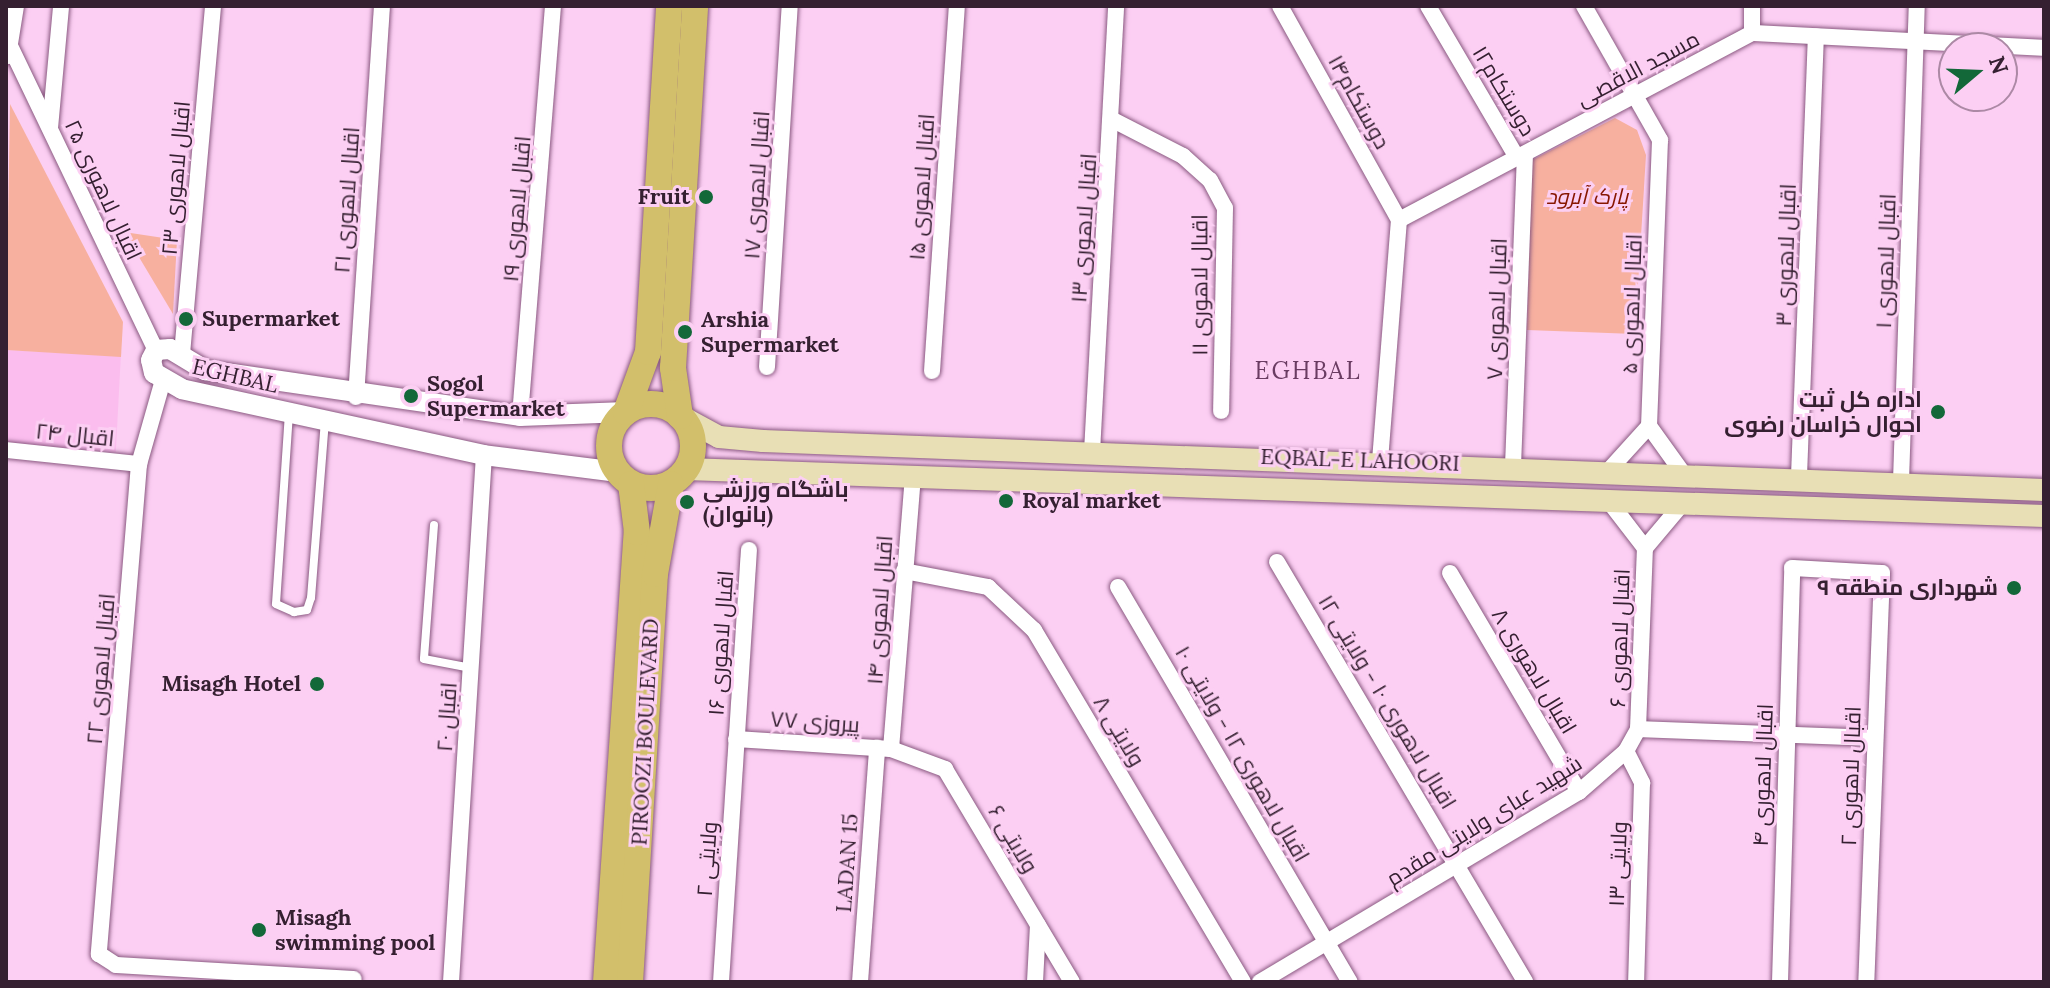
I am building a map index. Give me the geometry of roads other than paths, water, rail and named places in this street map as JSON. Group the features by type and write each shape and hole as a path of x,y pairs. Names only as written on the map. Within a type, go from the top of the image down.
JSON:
{"main road":[{"path":"669,6 648,352 626,412 609,440 624,478 678,476 693,444 680,416 673,368 695,6"},
{"path":"626,412 649,404 680,416"},
{"name":"EQBAL-E LAHOORI","path":"680,416 719,437 1799,476 2044,490"},
{"path":"1208,455 1208,484"},
{"name":"EQBAL-E LAHOORI","path":"678,476 913,475 2044,516"},
{"name":"PIROOZI BOULEVARD","path":"630,982 655,574 678,476"},
{"name":"PIROOZI BOULEVARD","path":"606,982 637,532 624,478"}],"street":[{"path":"8,55 16,6"},
{"path":"50,129 61,6"},
{"name":"اقبال لاهوری ۲۳","path":"182,354 213,6"},
{"name":"اقبال لاهوری ۲۱","path":"356,397 382,6"},
{"name":"اقبال لاهوری ۱۹","path":"520,416 553,6"},
{"name":"اقبال لاهوری ۱۷","path":"767,367 790,6"},
{"name":"اقبال لاهوری ۱۵","path":"932,371 957,6"},
{"name":"اقبال لاهوری ۱۳","path":"1092,452 1113,120 1116,6"},
{"name":"دوستکام۱۴","path":"1280,6 1399,220"},
{"name":"دوستکام۱۲","path":"1428,6 1521,156"},
{"name":"اقبال لاهوری ۵","path":"1584,6 1660,140 1649,426"},
{"path":"1752,6 1752,33 2044,48"},
{"name":"اقبال لاهوری ۱","path":"1901,481 1917,6"},
{"name":"مسجد الاقصی","path":"1399,220 1752,33"},
{"name":"اقبال لاهوری ۳","path":"1799,476 1816,36"},
{"name":"اقبال لاهوری ۲۵","path":"8,55 50,129 156,350"},
{"name":"اقبال لاهوری ۱۱","path":"1113,120 1183,156 1210,180 1225,208 1221,411"},
{"name":"اقبال لاهوری ۷","path":"1513,466 1521,156"},
{"path":"1380,461 1399,220"},
{"name":"EGHBAL","path":"624,478 484,455 289,412 163,380 151,367 156,350 182,354 205,370 356,397 520,416 626,412"},
{"name":"اقبال لاهوری ۲۲","path":"163,380 139,464 99,954 105,963 204,975"},
{"path":"1610,469 1649,426 1682,472"},
{"name":"اقبال ۲۴","path":"6,450 139,464"},
{"name":"اقبال ۲۰","path":"451,982 484,455"},
{"name":"اقبال لاهوری ۱۴","path":"884,748 913,475"},
{"path":"1608,500 1645,548 1683,503"},
{"name":"اقبال لاهوری ۶","path":"1638,729 1645,548"},
{"name":"اقبال لاهوری ۱۶","path":"736,739 749,550"},
{"name":"اقبال لاهوری ۱۰ - ولایتی ۱۲","path":"1277,562 1459,865 1525,982"},
{"name":"اقبال لاهوری ۴","path":"1780,982 1792,568 1882,573"},
{"name":"ولایتی ۸","path":"904,571 988,587 1034,630 1243,982"},
{"name":"اقبال لاهوری ۸","path":"1450,573 1579,792"},
{"name":"اقبال لاهوری ۲","path":"1866,982 1882,573"},
{"name":"اقبال لاهوری ۱۲ - ولایتی ۱۰","path":"1118,587 1350,982"},
{"path":"1638,729 1874,738"},
{"name":"شهید عبای ولایتی مقدم","path":"1260,982 1579,792 1626,751 1638,729"},
{"name":"پیروزی ۷۷","path":"736,739 884,748"},
{"name":"ولایتی ۲","path":"721,982 736,739"},
{"name":"ولایتی ۶","path":"884,748 945,769 1072,982"},
{"name":"LADAN 15","path":"860,982 884,748"},
{"name":"ولایتی ۱۳","path":"1626,751 1642,783 1636,982"},
{"path":"1035,982 1038,923"},
{"path":"204,975 354,979"}],"lane":[{"path":"289,412 276,604 294,612 307,610 311,598 325,420"},
{"path":"434,525 424,659 472,668"}],"place":[{"name":"Fruit","path":"706,197"},
{"name":"Supermarket","path":"186,319"},
{"name":"Arshia Supermarket","path":"685,332"},
{"name":"Sogol Supermarket","path":"411,396"},
{"name":"اداره کل ثبت احوال خراسان رضوی","path":"1938,412"},
{"name":"Royal market","path":"1006,501"},
{"name":"باشگاه ورزشی (بانوان)","path":"687,502"},
{"name":"شهرداری منطقه ۹","path":"2014,588"},
{"name":"Misagh Hotel","path":"317,684"},
{"name":"Misagh swimming pool","path":"259,930"}],"district":[{"name":"EGHBAL","path":"1308,371"}],"park label":[{"name":"پارک آبرود","path":"1587,197"}]}
